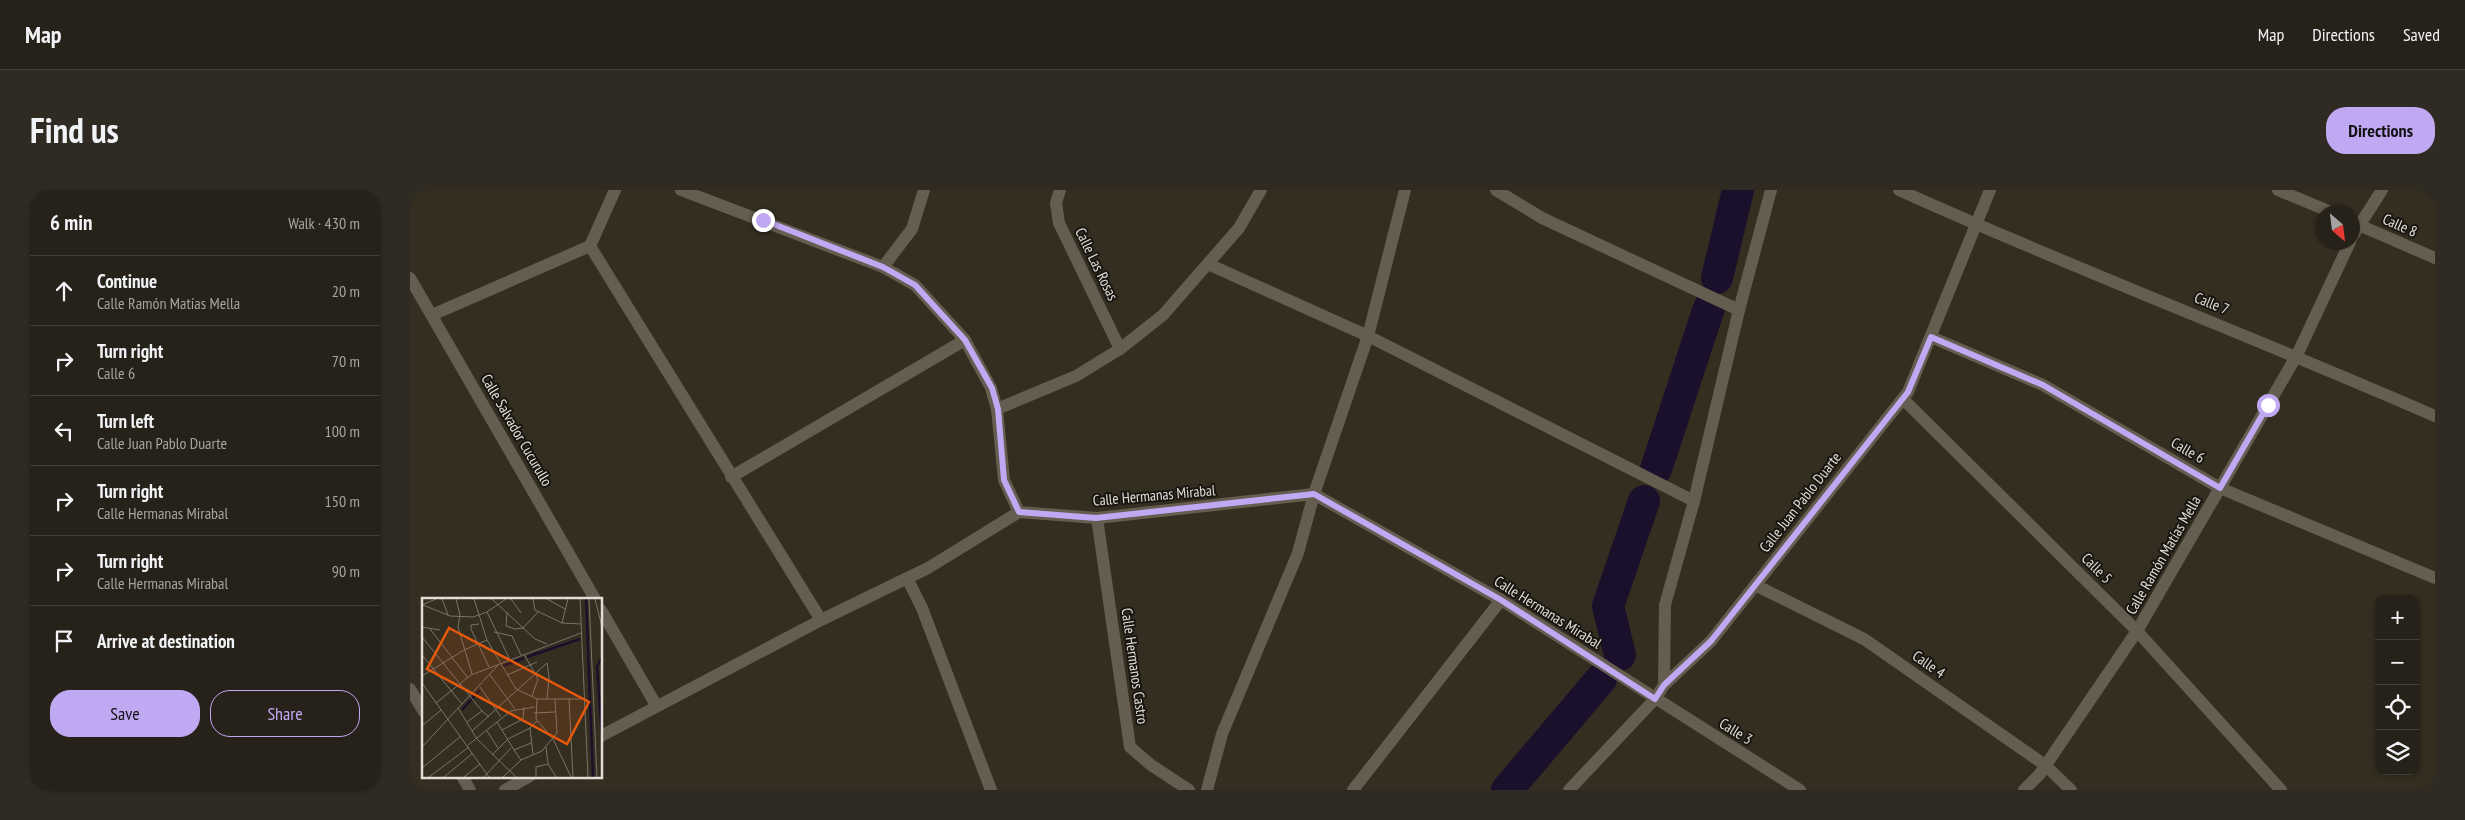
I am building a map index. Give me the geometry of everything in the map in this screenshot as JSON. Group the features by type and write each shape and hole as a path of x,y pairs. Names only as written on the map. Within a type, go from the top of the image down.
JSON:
{"street":[{"path":"432,315 590,246 615,190"},
{"path":"602,735 821,620 928,568 1019,512 1004,480 998,409 992,388 965,340 915,285 883,267 681,190"},
{"path":"883,267 912,229 924,190"},
{"name":"Calle Las Rosas","path":"1060,190 1056,204 1059,223 1120,349"},
{"path":"998,409 1076,376 1120,349 1163,315 1239,228 1260,190"},
{"path":"1207,790 1222,734 1298,553 1314,494 1368,336 1405,190"},
{"path":"1496,190 1542,218 1739,310"},
{"path":"1664,685 1665,605 1694,501 1739,310 1771,190"},
{"name":"Calle 7","path":"1899,190 1976,225 2297,355 2435,416"},
{"name":"Calle Juan Pablo Duarte","path":"1569,790 1655,699 1664,685 1711,641 1908,392 1990,190"},
{"path":"2278,190 2315,205"},
{"path":"2360,218 2382,190"},
{"name":"Calle 8","path":"2360,225 2435,258"},
{"path":"590,246 821,620"},
{"name":"Calle Ramón Matías Mella","path":"2024,790 2045,765 2137,631 2297,355 2346,250"},
{"path":"1208,264 1368,336 1694,501"},
{"name":"Calle Salvador Cucurullo","path":"410,278 594,598"},
{"name":"Calle 6","path":"1931,337 2043,385 2220,488 2435,578"},
{"path":"731,477 965,340"},
{"name":"Calle 5","path":"1903,399 2137,631 2281,790"},
{"name":"Calle Hermanas Mirabal","path":"1019,512 1096,518 1314,494 1501,600 1655,699"},
{"name":"Calle Hermanos Castro","path":"1096,518 1130,747 1151,765 1189,790"},
{"path":"907,578 922,608 992,790"},
{"name":"Calle 4","path":"1755,585 1864,639 2045,765 2071,790"},
{"path":"1353,790 1501,600"},
{"path":"602,612 656,706"},
{"path":"410,688 422,709"},
{"name":"Calle 3","path":"1655,699 1800,790"},
{"path":"463,778 470,790"},
{"path":"505,790 526,778"}],"waterway":[{"path":"1717,278 1738,190"},
{"path":"1656,469 1709,308"},
{"path":"1620,655 1608,606 1644,501"},
{"path":"1507,790 1601,679"}],"route":[{"path":"763,220 883,267 915,285 965,340 992,388 998,409 1004,480 1019,512 1096,518 1314,494 1501,600 1655,699 1664,685 1711,641 1903,399 1908,392 1931,337 2043,385 2220,488 2268,405"}]}
